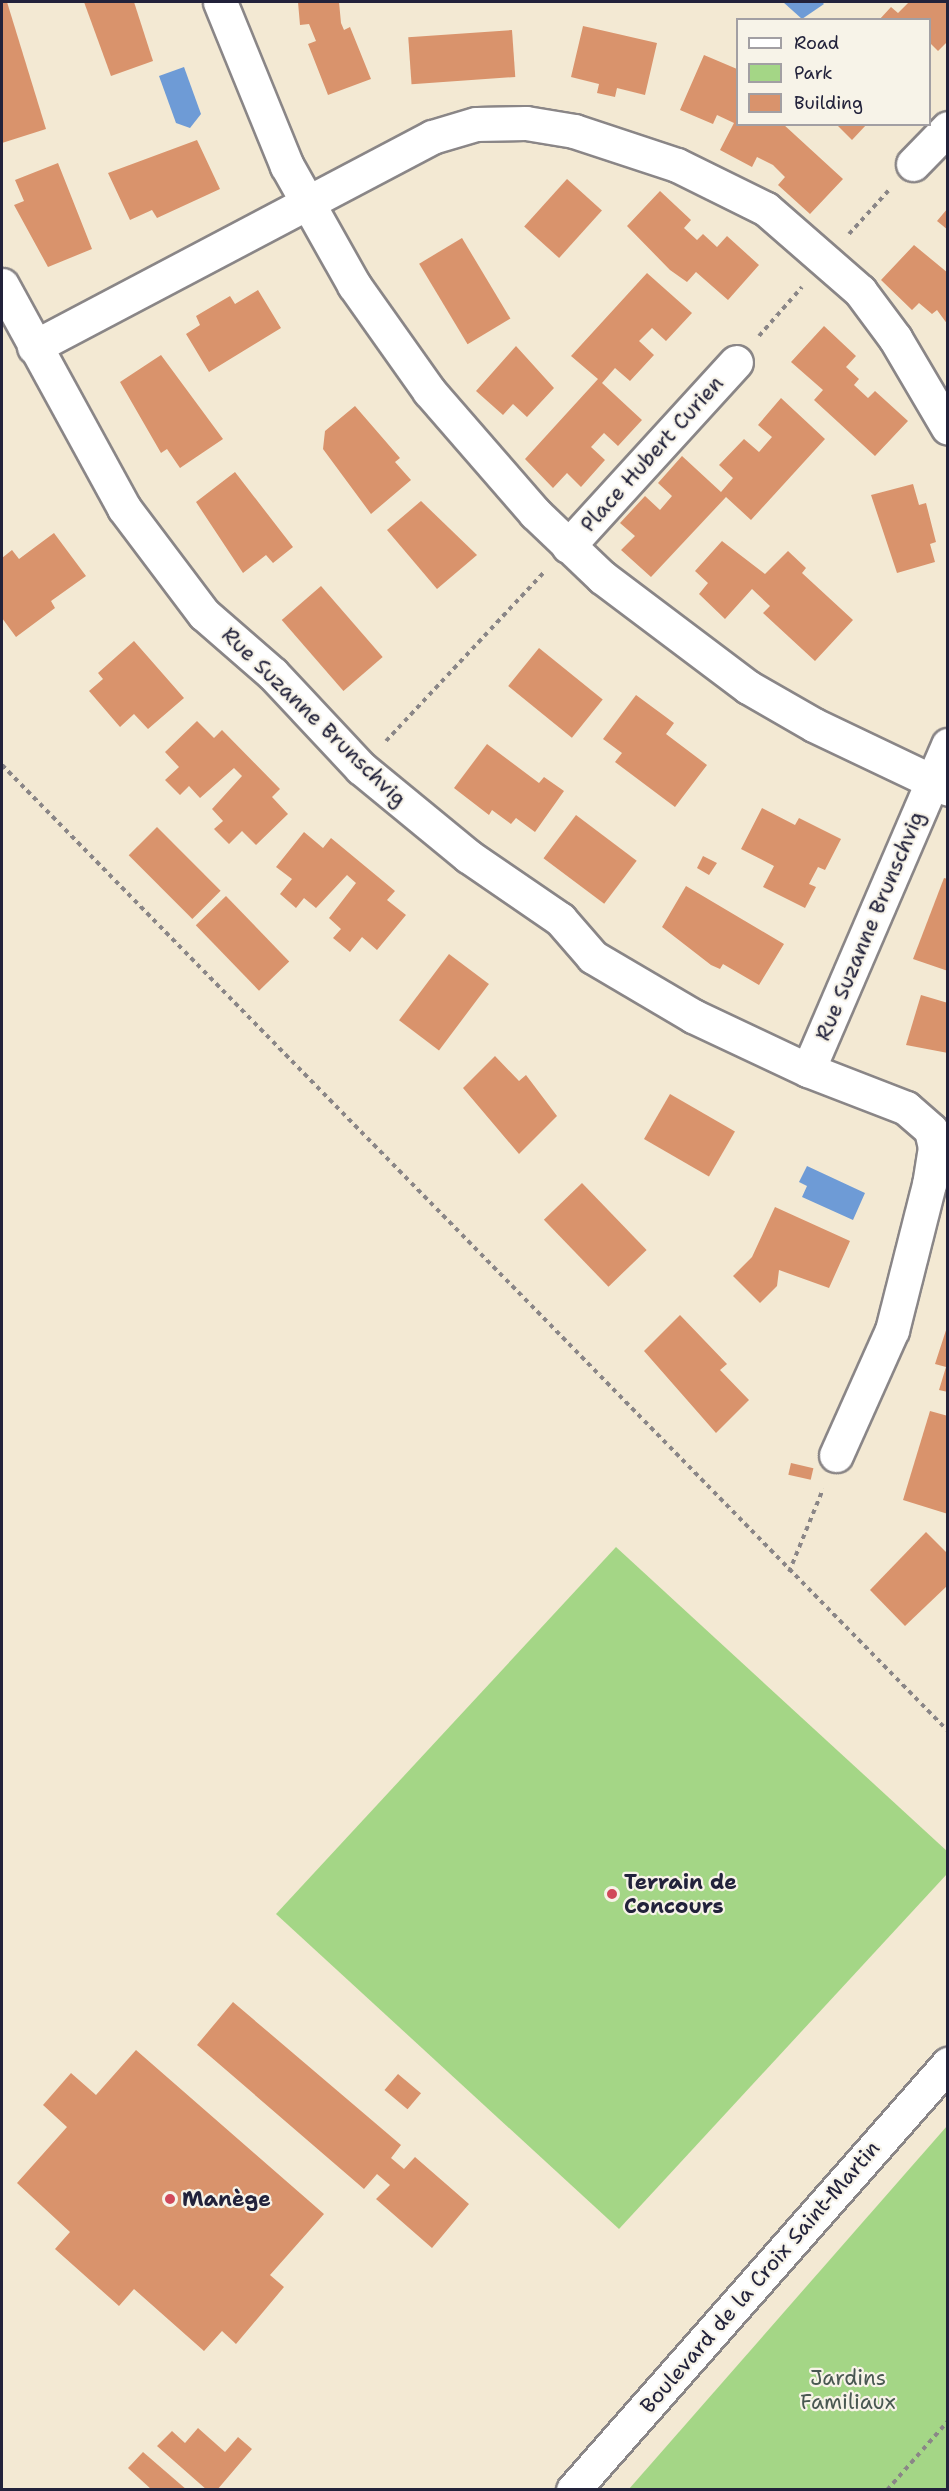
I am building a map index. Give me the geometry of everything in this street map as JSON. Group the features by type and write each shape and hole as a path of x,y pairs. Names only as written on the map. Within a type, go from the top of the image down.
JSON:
{"street":[{"path":"220,2 263,113 308,204 354,285 429,391 568,546 685,643 748,687 940,786"},
{"path":"34,347 432,137 476,124 551,126 677,165 766,209 827,258 895,338 948,428"},
{"path":"913,164 948,128"},
{"name":"Rue Suzanne Brunschvig","path":"2,285 124,508 204,614 273,674 361,768 468,856 560,919 593,957 693,1016 808,1070 906,1108 932,1130 935,1147 892,1330 836,1455"},
{"name":"Place Hubert Curien","path":"568,546 736,362"},
{"name":"Rue Suzanne Brunschvig","path":"808,1070 940,786 948,745"},
{"name":"Boulevard de la Croix Saint-Martin","path":"573,2490 948,2064"}],"path":[{"path":"361,768 568,546"},
{"path":"2,765 789,1572 948,1731"},
{"path":"789,1572 801,1553 836,1455"},
{"path":"887,2490 948,2421"}],"green space":[{"name":"Terrain de Concours","path":"616,1547 948,1852 947,1874 619,2229 276,1914"},
{"name":"Jardins Familiaux","path":"947,2126 947,2489 629,2489"}],"water":[{"path":"783,2 822,2 824,4 803,18"},
{"path":"184,67 201,114 190,128 176,123 159,76"},
{"path":"807,1166 865,1193 853,1220 802,1197 807,1186 799,1182"}],"building":[{"path":"2,2 7,2 46,129 2,143"},
{"path":"84,2 134,2 153,61 111,76"},
{"path":"298,2 339,2 341,23 344,30 350,27 371,79 328,95 308,44 316,41 309,24 300,25"},
{"path":"909,2 948,2 948,41 938,51 931,44 931,18 881,18 891,7 898,13"},
{"path":"583,26 657,43 645,95 617,88 615,97 597,93 599,84 571,77"},
{"path":"512,30 515,77 412,84 408,37"},
{"path":"704,55 736,69 736,126 785,126 843,179 810,214 778,185 785,177 773,165 757,157 752,167 720,150 734,123 717,115 713,124 680,110"},
{"path":"838,126 865,126 852,140"},
{"path":"197,140 220,189 157,218 152,210 130,220 108,173"},
{"path":"58,163 92,249 48,267 14,205 24,201 15,180"},
{"path":"567,179 602,210 559,258 524,227"},
{"path":"660,191 691,220 684,228 697,240 703,234 717,247 727,236 759,265 728,300 696,272 687,282 670,270 627,226"},
{"path":"948,208 948,230 937,221"},
{"path":"462,238 510,319 468,344 419,264"},
{"path":"914,245 948,273 948,325 937,310 932,314 919,303 912,310 881,280"},
{"path":"647,273 692,313 666,341 652,328 639,341 654,355 630,381 615,368 602,383 642,420 618,446 604,433 591,447 605,460 581,487 567,473 553,488 525,459 598,379 571,356"},
{"path":"258,290 281,328 209,372 186,334 200,325 196,316 230,296 235,304"},
{"path":"824,326 856,356 846,367 859,379 854,385 868,398 875,391 908,421 875,456 814,400 823,390 791,362"},
{"path":"516,346 554,388 527,417 513,404 503,415 476,391"},
{"path":"161,355 223,439 180,468 167,449 161,453 120,382"},
{"path":"781,398 825,439 751,520 726,497 651,577 621,550 635,536 620,523 645,496 660,510 672,496 658,483 682,456 721,492 733,478 719,465 744,439 759,452 772,437 758,425"},
{"path":"355,406 400,458 395,462 411,480 371,514 323,449 325,431"},
{"path":"235,472 293,547 273,563 266,555 243,573 196,502"},
{"path":"913,484 919,505 926,503 936,542 930,544 935,562 897,573 871,495"},
{"path":"421,501 477,555 437,589 387,530"},
{"path":"54,533 86,576 51,601 55,608 16,637 2,618 2,558 12,550 19,559"},
{"path":"722,541 765,574 788,551 806,568 802,573 853,620 815,661 763,613 770,606 752,589 725,619 699,594 708,583 695,571"},
{"path":"321,586 383,657 343,691 282,620"},
{"path":"134,641 184,698 148,729 134,714 120,727 89,691 103,679 98,673"},
{"path":"539,648 603,700 572,738 508,686"},
{"path":"636,695 674,723 666,734 707,765 675,807 615,762 622,753 603,739"},
{"path":"197,721 214,738 222,730 280,789 272,797 288,814 256,845 242,831 229,844 214,829 223,821 212,809 242,776 234,768 200,798 189,786 180,795 165,780 179,767 165,752"},
{"path":"487,744 539,783 544,777 564,791 535,832 516,818 511,824 492,810 489,815 454,788"},
{"path":"762,808 795,825 799,818 841,839 825,870 818,867 809,884 816,887 805,908 763,887 774,866 741,849"},
{"path":"576,815 637,861 604,904 544,858"},
{"path":"157,827 221,891 192,919 129,855"},
{"path":"304,832 323,848 331,838 395,891 387,900 406,915 377,950 362,937 350,952 333,938 341,929 329,918 356,883 347,875 316,908 304,898 296,908 280,894 292,879 276,867"},
{"path":"703,856 717,863 709,875 697,868"},
{"path":"944,878 948,879 948,971 913,959"},
{"path":"686,886 784,944 759,985 723,964 720,969 711,965 662,927"},
{"path":"226,896 289,961 259,991 196,925"},
{"path":"449,954 489,984 439,1050 399,1020"},
{"path":"921,995 948,1003 948,1053 906,1045"},
{"path":"495,1056 519,1081 526,1075 557,1116 519,1154 463,1088"},
{"path":"670,1094 735,1132 709,1177 644,1139"},
{"path":"582,1183 647,1250 608,1287 544,1220"},
{"path":"775,1207 850,1241 829,1288 779,1270 777,1286 760,1303 733,1276 752,1257"},
{"path":"680,1315 727,1364 720,1370 749,1400 716,1433 644,1351"},
{"path":"948,1324 948,1392 939,1390 946,1367 935,1364"},
{"path":"930,1411 948,1416 948,1514 903,1500"},
{"path":"791,1463 813,1468 811,1480 788,1475"},
{"path":"926,1532 948,1554 948,1585 905,1626 870,1590"},
{"path":"233,2002 401,2145 391,2158 404,2169 415,2157 469,2204 432,2248 376,2199 390,2185 377,2174 364,2189 197,2045"},
{"name":"Manège","path":"136,2050 324,2214 270,2275 284,2287 236,2344 222,2331 204,2351 134,2289 119,2306 55,2249 70,2232 17,2183 67,2127 43,2105 71,2073 96,2095"},
{"path":"398,2074 421,2093 407,2109 385,2090"},
{"path":"198,2428 225,2452 238,2437 252,2449 217,2490 207,2490 157,2446 172,2431 185,2443"},
{"path":"143,2452 187,2490 152,2490 128,2468"}],"place":[{"name":"Terrain de Concours","path":"612,1894"},
{"name":"Manège","path":"170,2199"}]}
